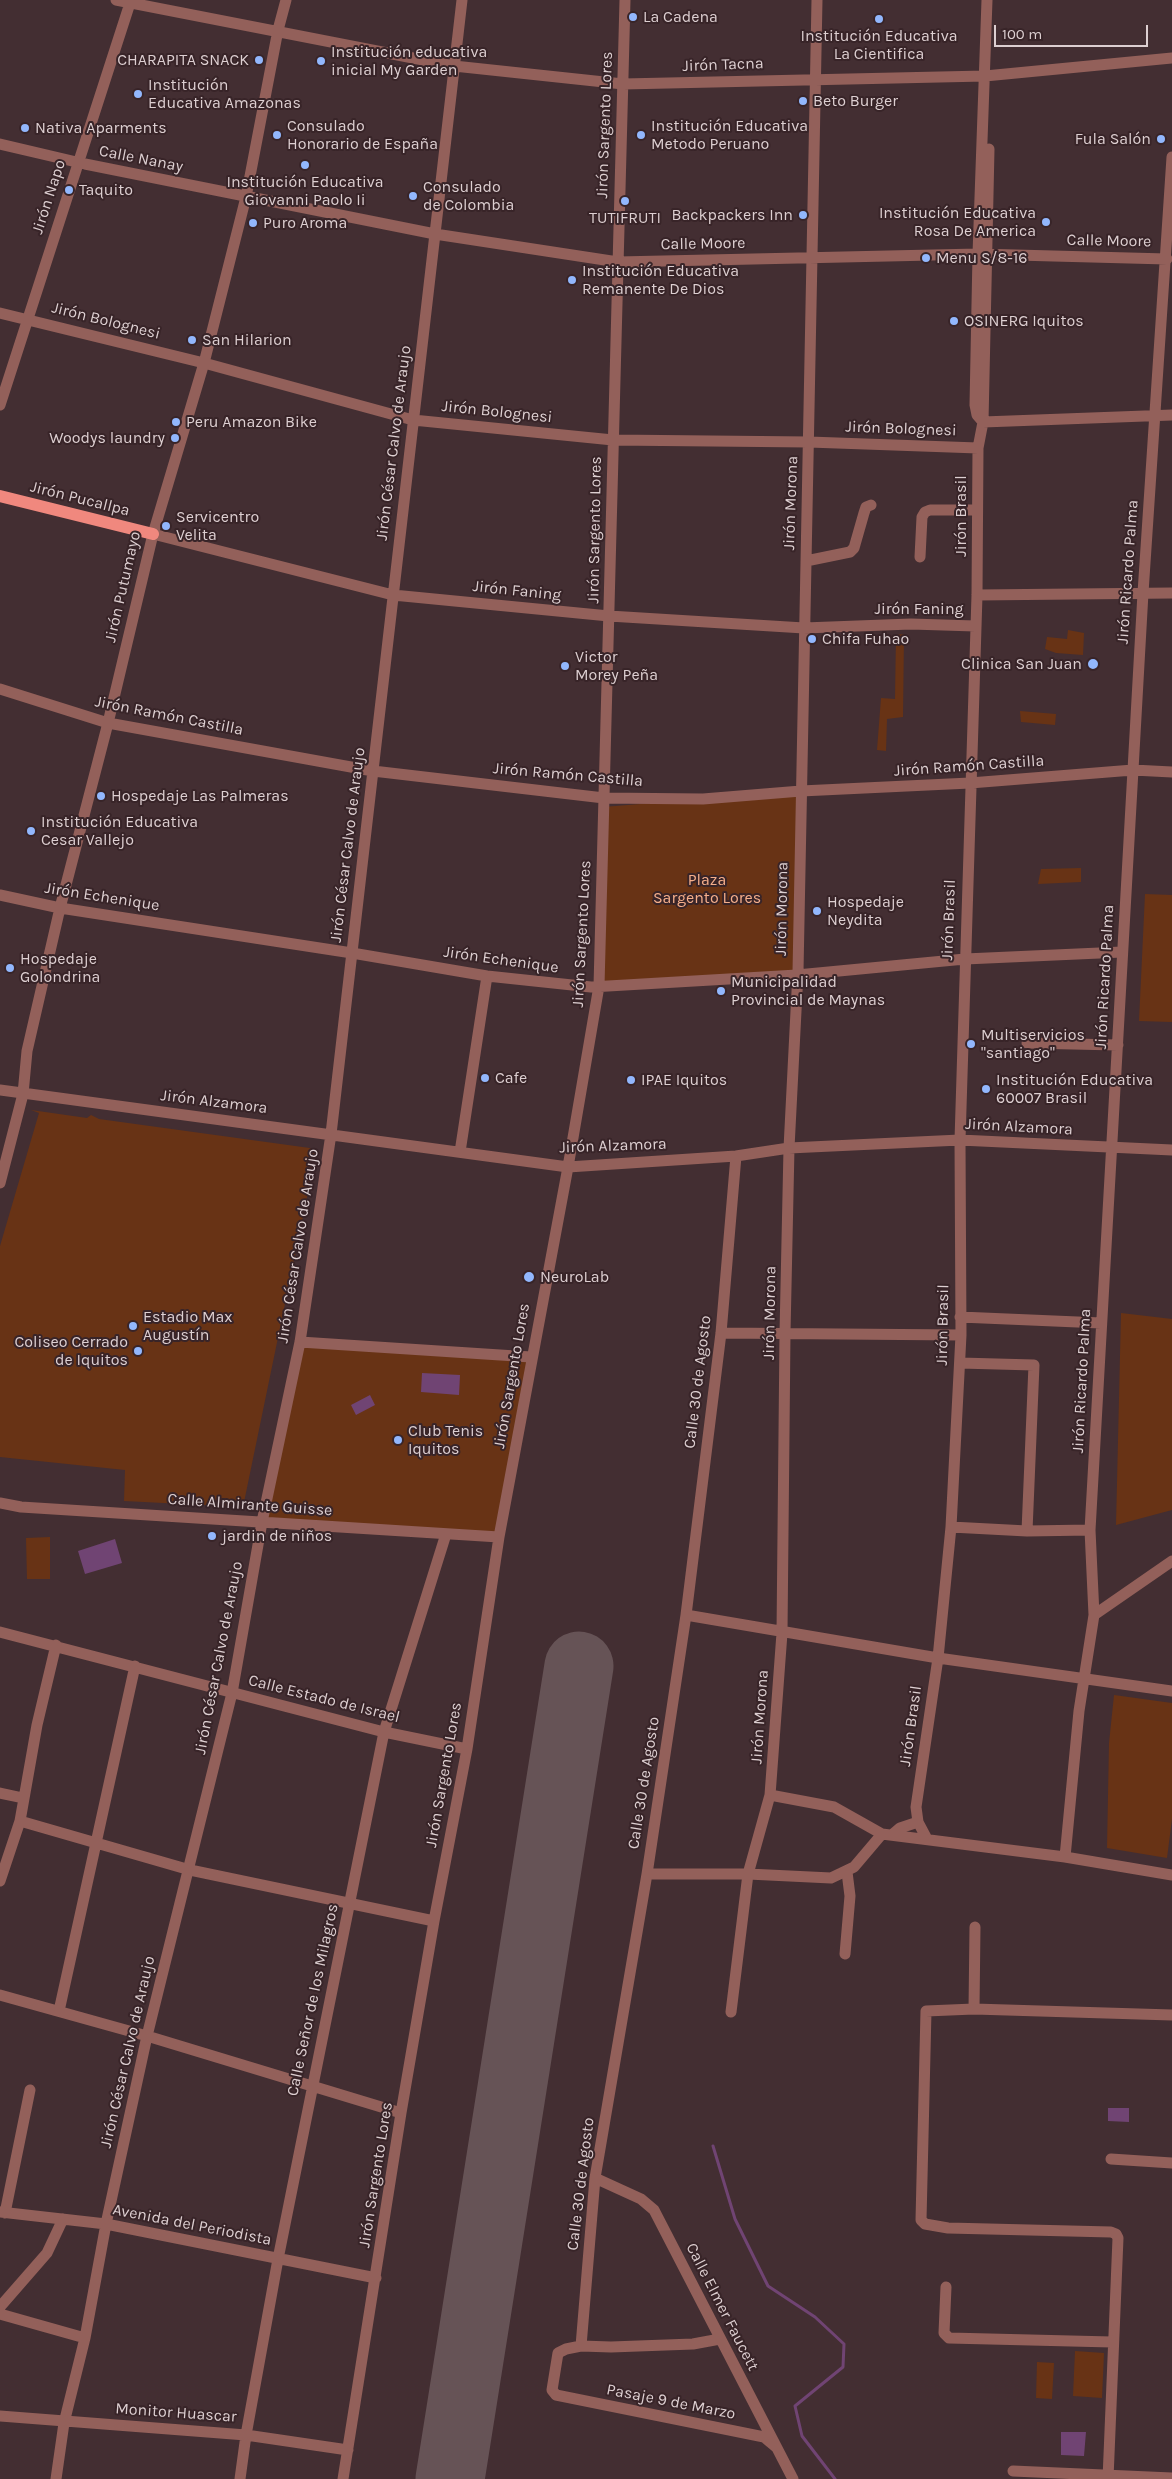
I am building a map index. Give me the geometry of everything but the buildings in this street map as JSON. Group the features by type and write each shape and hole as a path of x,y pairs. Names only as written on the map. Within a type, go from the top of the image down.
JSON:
{"main road":[{"name":"Jirón Pucallpa","path":"0,496 153,534"}],"street":[{"name":"Jirón Tacna","path":"116,0 131,1 454,66 623,84 813,78 988,76 1172,58"},
{"name":"Jirón Putumayo","path":"0,1183 23,1094 27,1051 60,908 108,724 153,534 204,363 246,196 278,30 286,0"},
{"name":"Jirón César Calvo de Araujo","path":"56,2479 64,2422 85,2338 106,2224 147,2036 190,1870 232,1693 262,1522 300,1342 331,1134 462,0"},
{"name":"Jirón Sargento Lores","path":"344,2479 401,2113 434,1921 467,1749 499,1537 531,1357 568,1167 599,986 625,0"},
{"name":"Jirón Morona","path":"731,2012 748,1874 770,1795 782,1633 785,1333 797,975 809,442 813,78 816,0"},
{"path":"987,0 988,76"},
{"path":"983,254 992,0"},
{"name":"Jirón Napo","path":"0,405 131,1"},
{"name":"Calle Nanay","path":"0,144 77,163 246,196"},
{"name":"Jirón Ricardo Palma","path":"1066,1857 1079,1711 1094,1615 1090,1530 1101,1323 1143,593 1170,219 1172,157"},
{"name":"Calle Moore","path":"246,196 435,234 618,262 983,254 1167,259"},
{"name":"Jirón Brasil","path":"927,1839 918,1822 916,1807 938,1658 951,1527 961,1335 960,1140 964,959 977,594 978,448 983,422 983,254"},
{"name":"Jirón Bolognesi","path":"0,313 27,318 204,363 414,420 613,440 809,442 978,448"},
{"path":"983,422 1172,415"},
{"path":"806,561 850,552 854,548 866,507 871,505"},
{"path":"920,557 922,517 925,512 930,510 977,510"},
{"name":"Jirón Faning","path":"153,534 393,595 609,616 804,628 911,624 975,626"},
{"name":"Jirón Faning","path":"977,594 1172,593"},
{"name":"Jirón Ramón Castilla","path":"0,689 108,724 373,770 604,798 703,799 801,791 970,783 1133,770 1172,772"},
{"name":"Jirón Echenique","path":"0,895 60,908 487,976 591,987 797,975 964,959 1122,952"},
{"path":"460,1152 487,976"},
{"path":"1027,1043 1118,1045"},
{"name":"Jirón Alzamora","path":"0,1090 568,1167 736,1156 790,1148 960,1140 1172,1150"},
{"name":"Calle 30 de Agosto","path":"581,2346 595,2178 647,1874 686,1615 721,1333 736,1156"},
{"path":"960,1317 1101,1323"},
{"path":"721,1333 961,1335"},
{"path":"300,1342 531,1357"},
{"path":"960,1363 1034,1365 1027,1531"},
{"name":"Calle Almirante Guisse","path":"0,1503 21,1507 499,1537"},
{"path":"951,1527 1027,1531 1090,1530"},
{"name":"Calle Señor de los Milagros","path":"240,2479 246,2435 278,2259 384,1732 446,1534"},
{"path":"1094,1615 1172,1562"},
{"path":"686,1615 782,1633 938,1658 1172,1691"},
{"name":"Calle Estado de Israel","path":"0,1632 56,1645 384,1732 467,1749"},
{"path":"0,1881 20,1820 56,1645"},
{"path":"59,2010 135,1666"},
{"path":"0,1794 23,1798"},
{"path":"770,1795 834,1807 887,1834 1066,1857 1172,1875"},
{"path":"20,1820 190,1870 434,1921"},
{"path":"647,1874 748,1874 831,1878 854,1867 887,1834 918,1822"},
{"path":"845,1954 850,1896 847,1872"},
{"path":"974,2008 975,1926"},
{"path":"0,1995 59,2010 401,2113"},
{"path":"1108,2478 1112,2342 1118,2238 1116,2234 948,2228 925,2224 921,2220 926,2011 974,2008 1172,2015"},
{"path":"2,2213 30,2090"},
{"path":"1111,2159 1172,2163"},
{"name":"Calle Elmer Faucett","path":"595,2178 641,2199 654,2210 792,2479"},
{"name":"Avenida del Periodista","path":"2,2213 106,2224 376,2278"},
{"path":"0,2307 47,2253 63,2219"},
{"path":"946,2286 944,2333 949,2338 1112,2342"},
{"path":"0,2314 85,2338"},
{"path":"581,2346 611,2347 693,2344 720,2339"},
{"name":"Pasaje 9 de Marzo","path":"581,2346 558,2353 552,2390 556,2395 764,2437 776,2446"},
{"name":"Monitor Huascar","path":"0,2416 246,2435 348,2450"},
{"path":"1013,2470 1108,2478 1172,2478"}],"green space":[{"path":"1068,630 1084,633 1083,655 1056,653 1045,649 1047,637 1067,639"},
{"path":"904,634 903,717 887,719 886,751 877,750 881,698 895,699 896,635"},
{"path":"1020,711 1056,714 1055,725 1021,722"},
{"name":"Plaza Sargento Lores","path":"801,791 797,975 599,986 603,807"},
{"path":"1081,868 1081,882 1038,884 1041,869"},
{"path":"1145,894 1172,895 1172,1022 1139,1021"},
{"name":"Coliseo Cerrado de Iquitos","path":"31,1110 87,1118 91,1115 99,1119 317,1149 243,1507 124,1501 125,1470 0,1457 0,1246 39,1113"},
{"path":"1121,1313 1172,1319 1172,1510 1116,1525"},
{"name":"Club Tenis Iquitos","path":"300,1342 531,1357 499,1537 262,1522"},
{"path":"50,1537 50,1579 27,1579 26,1538"},
{"path":"1114,1695 1172,1703 1172,1819 1167,1858 1107,1848 1109,1743"},
{"path":"1075,2351 1104,2353 1102,2398 1073,2396"},
{"path":"1037,2362 1054,2363 1052,2399 1036,2398"}],"shaded area":[{"path":"422,1373 460,1375 459,1395 421,1392"},
{"path":"370,1395 375,1405 356,1415 351,1405"},
{"path":"115,1539 122,1563 85,1574 78,1551"},
{"path":"1108,2108 1129,2108 1129,2122 1108,2121"},
{"path":"1061,2432 1086,2432 1084,2456 1061,2455"}],"waterway":[{"path":"713,2146 735,2219 768,2286 815,2317 844,2344 843,2367 795,2406 802,2436 835,2479"}],"runway":[{"path":"450,2479 579,1666"}],"place":[{"name":"La Cadena","path":"633,17"},
{"name":"Institución Educativa La Cientifica","path":"879,19"},
{"name":"CHARAPITA SNACK","path":"259,60"},
{"name":"Institución educativa inicial My Garden","path":"321,61"},
{"name":"Institución Educativa Amazonas","path":"138,94"},
{"name":"Beto Burger","path":"803,101"},
{"name":"Nativa Aparments","path":"25,128"},
{"name":"Consulado Honorario de España","path":"277,135"},
{"name":"Institución Educativa Metodo Peruano","path":"641,135"},
{"name":"Fula Salón","path":"1161,139"},
{"name":"Institución Educativa Giovanni Paolo Ii","path":"305,165"},
{"name":"Taquito","path":"69,190"},
{"name":"Consulado de Colombia","path":"413,196"},
{"name":"TUTIFRUTI","path":"625,201"},
{"name":"Backpackers Inn","path":"803,215"},
{"name":"Institución Educativa Rosa De America","path":"1046,222"},
{"name":"Puro Aroma","path":"253,223"},
{"name":"Menu S/8-16","path":"926,258"},
{"name":"Institución Educativa Remanente De Dios","path":"572,280"},
{"name":"OSINERG Iquitos","path":"954,321"},
{"name":"San Hilarion","path":"192,340"},
{"name":"Peru Amazon Bike","path":"176,422"},
{"name":"Woodys laundry","path":"175,438"},
{"name":"Servicentro Velita","path":"166,526"},
{"name":"Chifa Fuhao","path":"812,639"},
{"name":"Clinica San Juan","path":"1093,664"},
{"name":"Victor Morey Peña","path":"565,666"},
{"name":"Hospedaje Las Palmeras","path":"101,796"},
{"name":"Institución Educativa Cesar Vallejo","path":"31,831"},
{"name":"Hospedaje Neydita","path":"817,911"},
{"name":"Hospedaje Golondrina","path":"10,968"},
{"name":"Municipalidad Provincial de Maynas","path":"721,991"},
{"name":"Multiservicios \"santiago\"","path":"971,1044"},
{"name":"Cafe","path":"485,1078"},
{"name":"IPAE Iquitos","path":"631,1080"},
{"name":"Institución Educativa 60007 Brasil","path":"986,1089"},
{"name":"NeuroLab","path":"529,1277"},
{"name":"Estadio Max Augustín","path":"133,1326"},
{"name":"Coliseo Cerrado de Iquitos","path":"138,1351"},
{"name":"Club Tenis Iquitos","path":"398,1440"},
{"name":"jardin de niños","path":"212,1536"}]}
